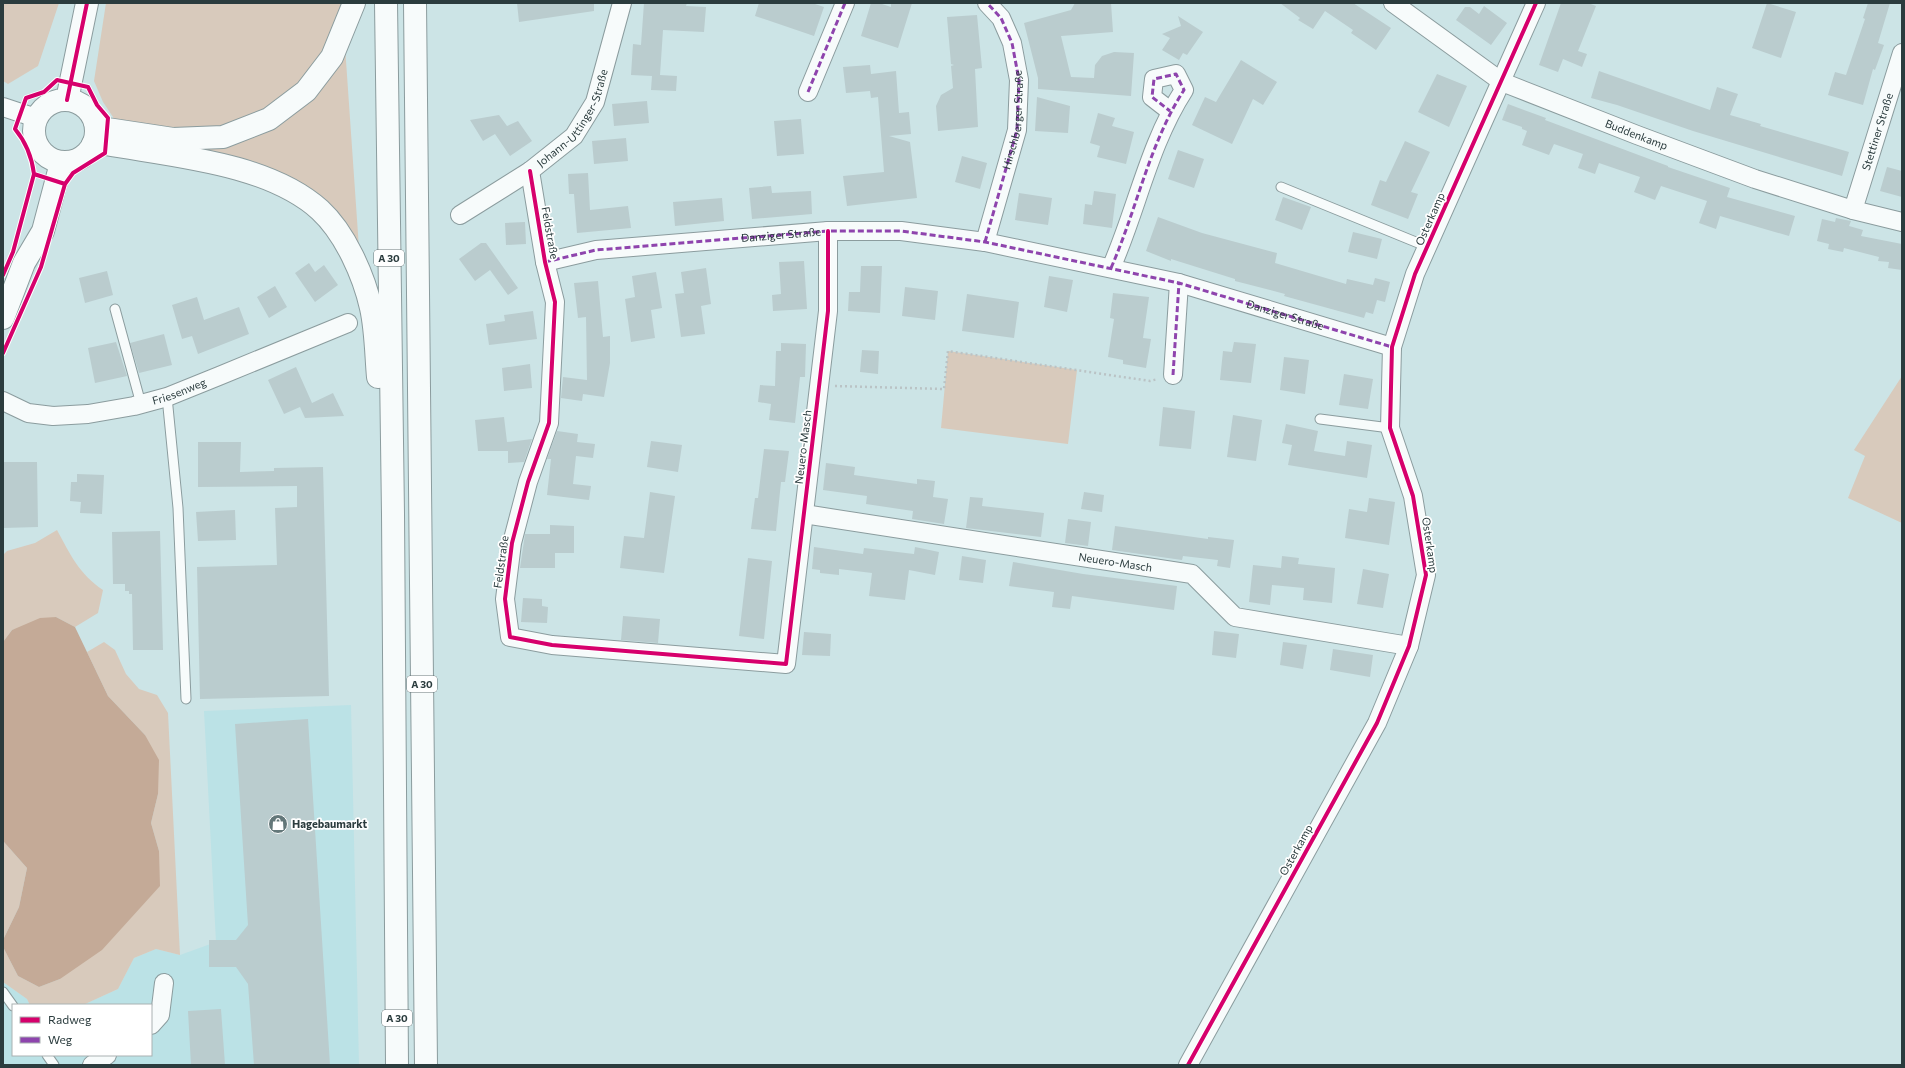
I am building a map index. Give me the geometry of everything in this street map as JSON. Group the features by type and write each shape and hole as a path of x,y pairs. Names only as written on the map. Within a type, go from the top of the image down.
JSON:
{"main road":[{"path":"67,100 87,3"},
{"path":"95,122 107,128 173,139 223,137 269,119 306,91 332,57 354,3"},
{"name":"A 30","path":"386,3 393,514 397,1065"},
{"name":"A 30","path":"415,3 426,1065"},
{"path":"67,100 76,102 91,114 95,122 96,133 94,144 88,152 81,158 71,162 54,160 39,150 34,140 33,128 36,118 49,104 67,100"},
{"path":"94,144 106,144 222,164 265,178 296,194 320,210 338,232 358,267 371,309 393,514"},
{"path":"3,318 24,263 28,226 54,160"}],"street":[{"name":"Johann-Uttinger-Straße","path":"460,215 530,171 574,136 595,102 622,3"},
{"path":"808,92 845,3"},
{"name":"Hirschberger Straße","path":"985,242 1017,130 1020,80 1012,43 1001,18 987,3"},
{"name":"Buddenkamp","path":"1393,3 1502,82 1755,179 1853,210 1902,222"},
{"name":"Osterkamp","path":"1188,1065 1377,722 1409,646 1426,576 1413,496 1390,428 1392,347 1415,274 1536,3"},
{"name":"Stettiner Straße","path":"1853,210 1902,53"},
{"path":"3,108 36,118"},
{"path":"1111,268 1124,237 1160,132 1170,111"},
{"name":"Feldstraße","path":"530,171 545,262 555,302 549,423 528,482 512,543 505,599 510,637 552,644 786,664"},
{"name":"Danziger Straße","path":"545,262 596,250 828,231 901,231 985,242 1179,283 1392,347"},
{"name":"Neuero-Masch","path":"786,664 828,311 828,231"},
{"path":"1173,375 1179,283"},
{"name":"Friesenweg","path":"3,401 28,413 53,416 88,414 141,404 167,397 348,323"},
{"name":"Neuero-Masch","path":"804,514 1192,574 1235,618 1409,646"},
{"path":"152,1024 160,1015 164,983"},
{"path":"92,1065 106,1056"}],"lane":[{"name":"Osterkamp","path":"1281,187 1428,247"},
{"path":"115,309 141,404"},
{"path":"167,397 178,508 186,699"},
{"path":"1320,419 1390,428"},
{"path":"3,992 12,1005"},
{"path":"48,1056 54,1065"}],"path":[{"path":"819,385 944,390 948,351 1150,381 1173,375"}],"shaded area":[{"path":"3,3 59,3 38,66 8,84 3,81"},
{"path":"106,3 342,3 363,306 334,237 282,192 225,170 112,154 113,117 103,102 94,81"},
{"path":"948,351 1077,370 1068,444 941,428"},
{"path":"1902,376 1902,523 1848,498 1865,456 1854,450"},
{"path":"57,530 81,570 103,590 98,613 75,627 56,617 12,630 3,642 3,555 7,551 35,543"},
{"path":"56,617 75,627 108,696 145,735 159,760 158,794 151,823 159,851 160,886 102,950 60,979 39,987 18,976 3,947 3,940 19,907 27,868 4,842 3,837 3,642 12,630 40,618"},
{"path":"104,642 115,650 126,674 139,689 157,695 168,713 180,955 156,949 134,958 118,989 85,1004 30,1004 27,999 3,982 3,947 18,976 39,987 60,979 159,851 151,823 158,794 145,735 108,696 87,652"},
{"path":"351,705 359,1065 3,1065 3,982 27,999 30,1004 12,1004 12,1056 152,1056 152,1004 85,1004 118,989 134,958 156,949 180,955 216,942 204,711"},
{"path":"3,837 4,842 27,868 19,907 3,940"}],"building":[{"path":"517,3 594,3 594,11 519,22"},
{"path":"644,3 687,3 686,6 706,7 704,32 663,30 660,75 677,76 676,91 651,90 652,76 631,75 633,44 641,45"},
{"path":"759,3 812,3 824,7 814,36 755,16"},
{"path":"871,3 879,3 891,7 891,3 912,3 898,48 861,36"},
{"path":"1075,3 1111,3 1113,32 1061,36 1071,77 1094,78 1095,65 1102,56 1114,52 1134,53 1131,96 1038,89 1038,78 1024,23 1071,10"},
{"path":"1280,3 1353,3 1391,28 1376,50 1351,33 1353,30 1325,11 1313,29 1298,20 1300,18"},
{"path":"1561,3 1588,3 1596,6 1578,51 1587,54 1582,67 1563,59 1558,72 1539,65"},
{"path":"1767,3 1796,12 1781,58 1752,48"},
{"path":"1868,3 1890,3 1878,43 1884,45 1875,70 1873,69 1863,105 1828,95 1835,72 1846,75 1865,19 1863,18"},
{"path":"1484,6 1507,23 1491,45 1456,20 1465,7 1470,7 1479,14"},
{"path":"977,15 982,68 975,69 978,127 938,131 936,106 941,95 953,88 951,66 954,65 951,64 947,17"},
{"path":"1178,16 1203,32 1187,55 1183,53 1179,60 1162,50 1170,38 1162,34 1181,26"},
{"path":"1241,60 1277,82 1263,105 1253,99 1232,144 1192,125 1205,97 1216,102"},
{"path":"870,65 871,74 896,71 899,113 909,112 911,134 889,136 910,142 917,198 847,206 843,176 884,172 878,97 871,98 870,91 846,93 843,67"},
{"path":"1599,71 1710,110 1717,87 1738,94 1730,115 1761,124 1760,126 1849,152 1842,176 1693,131 1617,105 1591,98"},
{"path":"1437,74 1467,86 1449,127 1418,112"},
{"path":"1037,97 1070,106 1068,133 1035,131"},
{"path":"647,101 649,123 614,126 612,104"},
{"path":"1508,104 1546,118 1545,120 1668,167 1730,188 1727,197 1795,216 1789,236 1720,216 1716,229 1699,223 1707,201 1661,186 1655,200 1634,192 1640,177 1599,163 1595,174 1578,168 1583,154 1554,144 1549,155 1522,145 1527,131 1522,129 1522,127 1502,120"},
{"path":"1098,113 1115,118 1112,126 1134,132 1126,164 1097,157 1100,146 1090,143"},
{"path":"499,115 507,126 518,121 532,141 510,156 495,134 483,141 470,120"},
{"path":"801,119 804,154 777,156 774,121"},
{"path":"626,138 628,161 594,164 592,141"},
{"path":"1405,141 1430,152 1411,192 1418,194 1408,219 1371,205 1380,180 1386,182"},
{"path":"1178,150 1204,159 1194,188 1168,179"},
{"path":"962,156 987,163 980,189 955,182"},
{"path":"1887,167 1902,171 1902,197 1880,191"},
{"path":"588,173 590,210 628,206 631,228 577,233 574,194 569,194 568,174"},
{"path":"771,186 772,193 811,191 812,214 752,219 749,188"},
{"path":"1094,191 1116,194 1112,228 1083,224 1085,204 1092,205"},
{"path":"1019,193 1052,198 1048,225 1015,220"},
{"path":"1283,197 1311,207 1302,230 1275,220"},
{"path":"722,198 724,221 675,226 673,202"},
{"path":"1158,217 1202,233 1277,253 1275,263 1346,284 1347,279 1373,285 1375,278 1390,282 1385,302 1377,300 1373,314 1366,312 1364,318 1284,296 1285,294 1235,281 1235,279 1171,259 1171,261 1146,251"},
{"path":"1836,218 1851,221 1849,226 1863,230 1861,236 1902,244 1902,270 1888,268 1889,262 1878,261 1879,257 1844,248 1843,252 1828,249 1829,244 1817,241 1822,219 1835,222"},
{"path":"525,222 526,244 506,245 505,223"},
{"path":"1353,232 1382,239 1377,259 1348,252"},
{"path":"481,243 486,243 518,288 508,295 490,270 475,281 459,259"},
{"path":"804,261 807,309 773,311 772,295 781,294 779,262"},
{"path":"309,263 315,272 324,265 338,285 315,302 295,273"},
{"path":"861,266 882,266 880,313 848,311 849,292 860,292"},
{"path":"706,268 711,304 701,306 705,334 681,337 675,294 684,293 681,272"},
{"path":"107,271 113,295 85,303 79,278"},
{"path":"656,272 662,308 651,310 655,338 631,342 625,299 635,297 632,276"},
{"path":"1049,276 1073,280 1067,312 1044,307"},
{"path":"598,281 603,337 610,336 610,363 604,397 583,394 582,401 561,398 563,377 587,380 586,317 578,318 574,283"},
{"path":"275,286 287,307 269,318 257,297"},
{"path":"905,287 938,291 935,320 902,316"},
{"path":"1113,293 1149,297 1143,338 1151,339 1146,368 1123,364 1123,360 1108,357 1114,319 1110,318"},
{"path":"967,294 1019,302 1014,338 962,331"},
{"path":"197,297 204,320 239,307 249,334 198,354 192,336 182,339 172,305"},
{"path":"533,311 537,339 489,345 486,324 505,321 504,315"},
{"path":"164,334 172,365 139,373 130,343"},
{"path":"116,342 127,376 95,383 88,348"},
{"path":"1234,342 1256,344 1251,383 1220,380 1223,351 1232,352"},
{"path":"781,343 806,344 805,377 800,377 795,423 769,420 771,404 758,402 760,385 775,386 776,351 781,351"},
{"path":"862,350 879,351 878,374 860,372"},
{"path":"1284,357 1309,360 1305,394 1280,390"},
{"path":"530,364 532,388 504,391 502,368"},
{"path":"296,367 312,403 333,393 344,416 305,418 300,407 284,414 268,380"},
{"path":"1344,374 1373,379 1368,409 1339,405"},
{"path":"1163,407 1195,411 1191,449 1159,446"},
{"path":"1233,415 1262,420 1256,461 1227,457"},
{"path":"504,417 507,442 532,439 524,462 508,463 508,451 478,451 475,420"},
{"path":"1286,424 1318,431 1314,451 1345,456 1347,441 1372,445 1367,478 1288,465 1292,445 1282,443"},
{"path":"557,431 578,434 577,442 595,444 593,458 576,456 573,484 591,486 589,500 547,495 551,459 547,459"},
{"path":"651,441 682,445 678,472 647,467"},
{"path":"198,442 241,442 240,472 274,471 274,468 323,467 329,696 200,699 197,567 277,565 275,508 297,507 297,486 198,487"},
{"path":"764,449 789,451 785,482 781,482 776,531 751,529 755,498 758,498"},
{"path":"3,462 37,462 38,527 3,528"},
{"path":"826,463 855,467 854,475 917,484 917,479 935,481 933,497 948,499 944,524 912,519 913,511 866,504 867,496 823,490"},
{"path":"77,474 104,475 102,514 80,513 81,502 70,501 71,482 77,482"},
{"path":"650,492 675,496 664,573 620,568 624,536 644,538"},
{"path":"1084,492 1104,495 1102,512 1081,509"},
{"path":"970,497 983,498 982,506 1044,513 1041,537 966,528"},
{"path":"1369,498 1395,502 1389,545 1345,538 1349,509 1367,512"},
{"path":"235,510 236,540 198,541 196,512"},
{"path":"1068,519 1091,522 1088,546 1065,543"},
{"path":"550,525 574,526 574,553 555,553 555,568 520,568 525,534 550,534"},
{"path":"1115,526 1208,539 1208,537 1234,540 1230,568 1217,566 1218,560 1183,556 1182,560 1112,550"},
{"path":"160,531 163,650 133,650 132,594 129,594 129,591 125,591 125,584 113,584 112,532"},
{"path":"814,547 863,554 864,548 914,554 915,547 939,552 935,575 909,570 905,600 869,596 872,573 839,569 839,575 820,573 820,570 812,569"},
{"path":"962,556 986,560 983,583 959,580"},
{"path":"1282,556 1299,558 1298,564 1335,568 1332,603 1303,600 1304,588 1272,585 1270,605 1249,602 1253,565 1281,568"},
{"path":"748,558 772,561 764,639 739,636"},
{"path":"1013,562 1083,574 1177,586 1174,610 1072,596 1070,609 1052,607 1054,592 1009,586"},
{"path":"1363,569 1389,574 1383,608 1357,604"},
{"path":"523,598 542,599 542,606 548,607 547,623 521,622"},
{"path":"623,616 660,619 658,643 621,640"},
{"path":"1214,631 1239,634 1236,658 1212,655"},
{"path":"804,632 831,634 830,656 802,655"},
{"path":"1283,642 1307,645 1303,669 1280,665"},
{"path":"1333,649 1373,655 1370,677 1330,670"},
{"name":"Hagebaumarkt","path":"308,719 330,1065 254,1065 248,984 236,967 209,967 209,940 236,940 248,925 235,724"},
{"path":"221,1009 225,1065 191,1065 188,1011"}],"marked path":[{"path":"808,92 845,3"},
{"path":"985,242 1017,130 1019,80 1012,43 1001,18 987,3"},
{"path":"1111,268 1161,132 1184,90 1176,74 1154,79 1152,97 1170,111"},
{"path":"545,262 596,250 828,231 901,231 985,242 1179,283 1392,347"},
{"path":"1173,375 1179,283"}],"cycle path":[{"path":"67,100 87,3"},
{"path":"1188,1065 1377,723 1409,646 1426,575 1413,496 1390,428 1392,347 1415,274 1536,3"},
{"path":"57,80 88,87 97,105 108,118 105,153 73,173 65,184 34,174 28,150 15,129 26,98 44,92 57,80"},
{"path":"530,171 545,262 555,302 549,423 528,482 512,543 505,599 510,637 552,645 786,664 828,311 828,231"},
{"path":"3,275 13,252 34,174"},
{"path":"3,353 41,267 65,184"}],"place":[{"name":"Hagebaumarkt","path":"278,824"}]}
